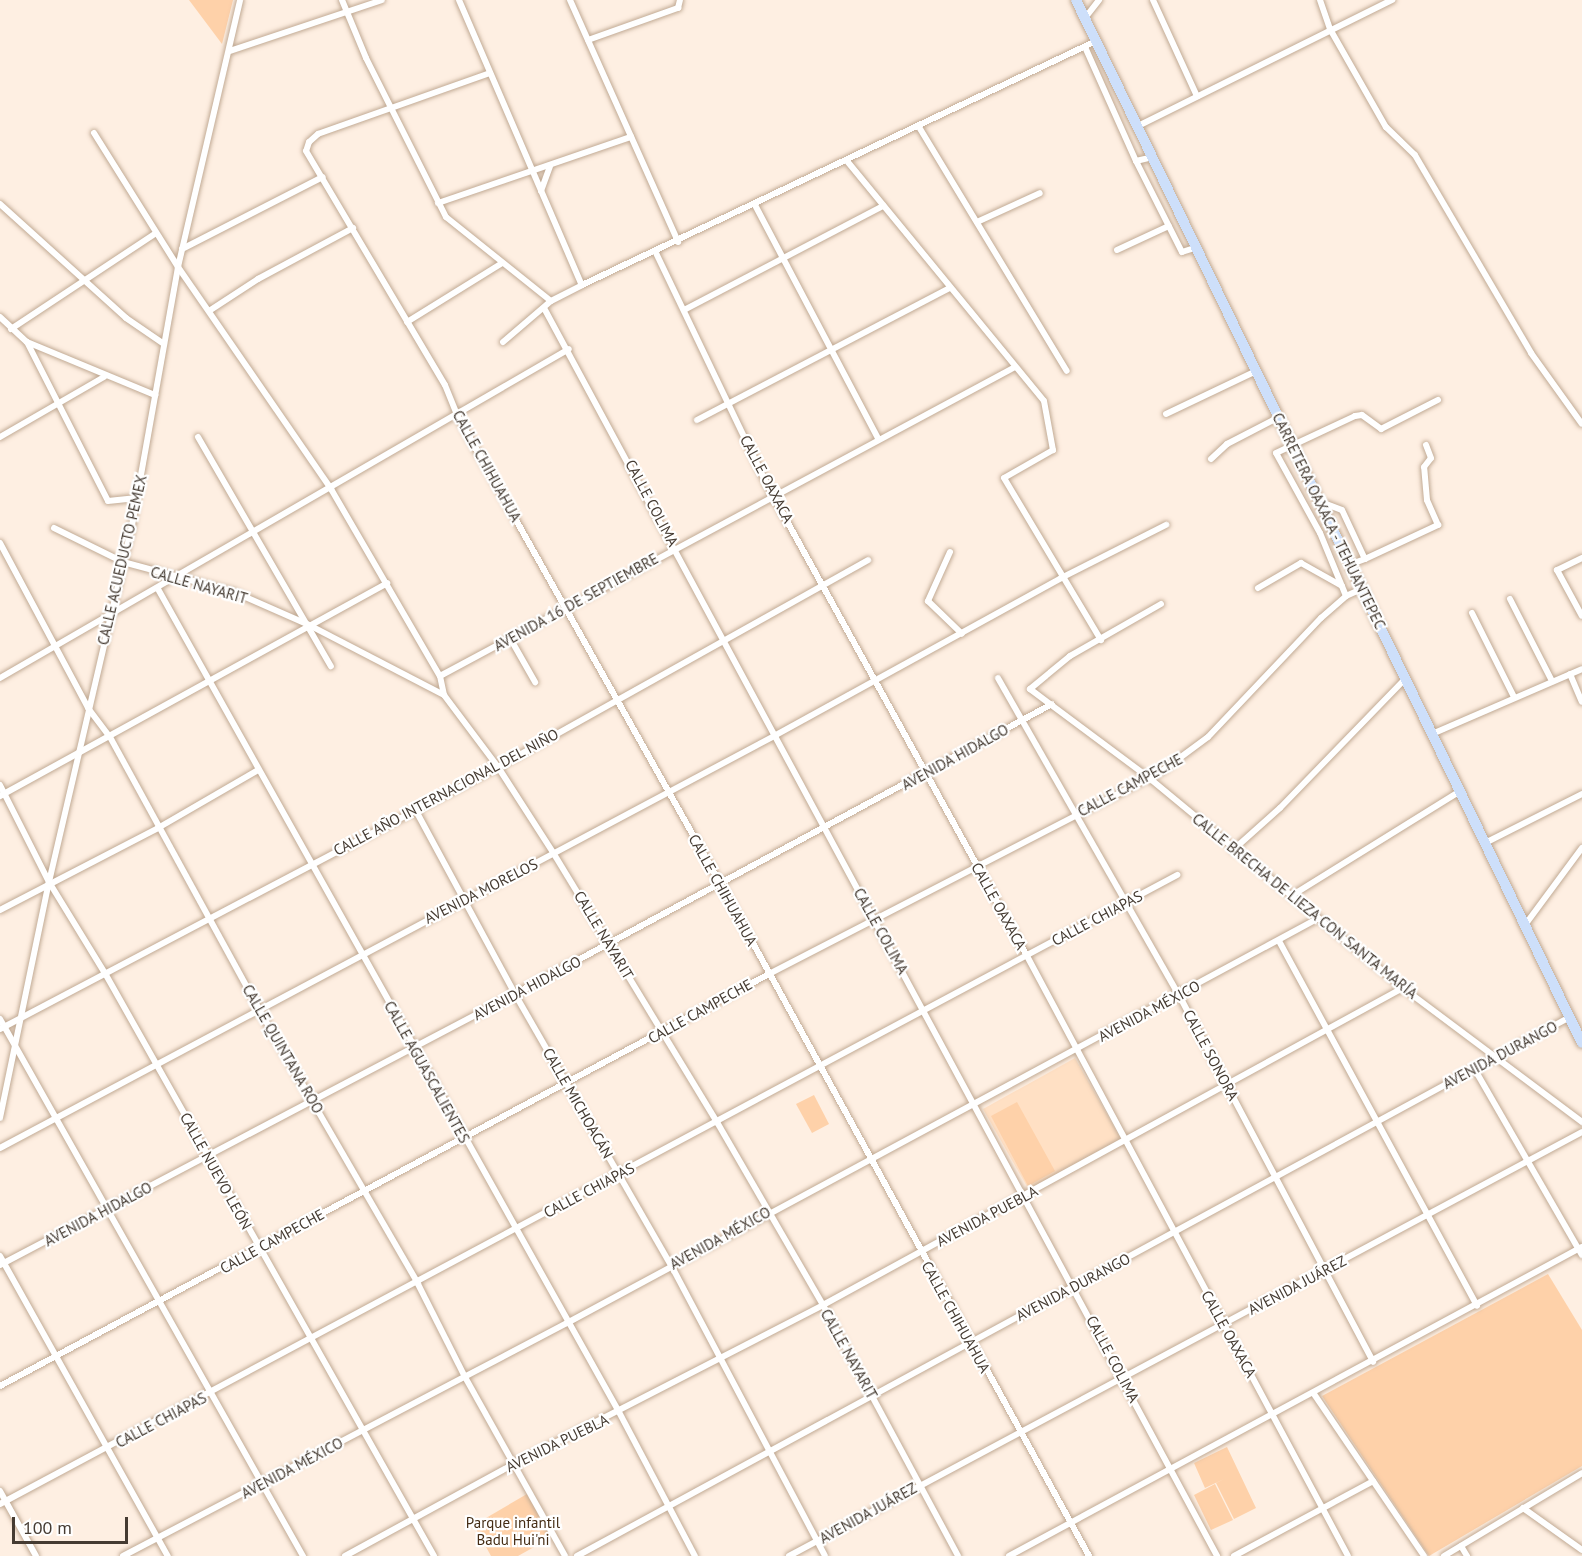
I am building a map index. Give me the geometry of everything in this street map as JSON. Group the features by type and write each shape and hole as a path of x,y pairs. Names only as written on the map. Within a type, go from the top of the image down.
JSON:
{"main road":[{"name":"CARRETERA OAXACA - TEHUANTEPEC","path":"1076,0 1582,1043"}],"street":[{"name":"CALLE ACUEDUCTO PEMEX","path":"0,1118 16,1051 20,1018 49,882 137,498 178,267 240,0"},
{"path":"342,0 446,217 551,301"},
{"path":"230,51 382,0"},
{"path":"459,0 582,285"},
{"path":"462,9 466,0"},
{"path":"570,0 678,242"},
{"path":"1085,18 1099,0"},
{"path":"1153,0 1197,96"},
{"path":"1320,0 1330,29 1386,127 1415,155 1531,353 1582,424"},
{"path":"1138,126 1392,0"},
{"path":"588,40 678,8 681,1"},
{"path":"503,342 551,301 582,285 656,253 1096,42"},
{"path":"1085,47 1136,161 1182,252 1197,247"},
{"path":"392,108 490,73"},
{"name":"CALLE CHIHUAHUA","path":"392,108 318,134 309,142 306,151 445,385 457,415 720,883 868,1159 1089,1556"},
{"path":"919,127 1067,371"},
{"path":"94,133 178,267 331,489 440,675 444,695"},
{"path":"438,203 631,137"},
{"path":"1136,161 1154,157"},
{"path":"847,161 1044,401 1053,450 1004,478 1061,578 1101,640 1161,603"},
{"path":"541,191 550,166"},
{"path":"182,249 322,177"},
{"path":"977,222 1040,193"},
{"path":"1158,204 1174,200"},
{"path":"0,204 87,279 126,318 164,344"},
{"path":"755,205 878,438"},
{"path":"684,310 883,206"},
{"path":"1116,250 1169,226"},
{"path":"209,311 258,279 353,228"},
{"path":"11,329 156,233"},
{"name":"CALLE OAXACA","path":"656,253 773,494 1027,956 1173,1234 1224,1324 1348,1556"},
{"path":"407,322 502,263"},
{"path":"697,420 950,288"},
{"name":"CALLE COLIMA","path":"544,308 569,349 874,919 1026,1195 1217,1556"},
{"path":"0,317 27,342 104,376 155,395"},
{"path":"27,342 108,501 137,498"},
{"path":"0,678 257,532 569,349"},
{"name":"AVENIDA 16 DE SEPTIEMBRE","path":"440,675 773,494 809,480 878,438 1015,366"},
{"path":"1166,414 1257,370"},
{"path":"0,437 104,376"},
{"path":"1346,596 1320,533 1276,453 1355,416 1362,415 1381,429 1438,400"},
{"path":"1211,459 1227,444 1279,417"},
{"path":"198,437 257,532 331,666"},
{"path":"1351,564 1438,525 1427,500 1424,467 1431,458 1426,445"},
{"path":"1320,502 1342,510 1365,559"},
{"name":"AVENIDA MORELOS","path":"0,1148 776,735 1061,578 1166,525"},
{"name":"CALLE NAYARIT","path":"54,528 123,562 175,579 234,592 309,625 444,695 498,767 554,854 717,1122 823,1305 958,1556"},
{"name":"CALLE QUINTANA ROO","path":"0,543 3,557 57,647 88,708 110,737 260,1011 418,1284 465,1377 566,1556"},
{"path":"950,552 928,601 962,634"},
{"path":"1582,558 1557,570 1582,616"},
{"name":"CALLE AÑO INTERNACIONAL DEL NIÑO","path":"2,1028 498,767 868,560"},
{"path":"1258,588 1301,563 1342,587"},
{"path":"2,795 387,583"},
{"name":"CALLE AGUASCALIENTES","path":"158,589 312,864 360,955 619,1412 695,1556"},
{"name":"CALLE CAMPECHE","path":"0,1386 159,1303 464,1136 567,1084 769,974 1185,756 1208,736 1292,645 1346,596 1362,589"},
{"path":"1510,599 1552,681"},
{"path":"1472,613 1514,697"},
{"path":"510,638 535,682"},
{"name":"CALLE BRECHA DE LIEZA CON SANTA MARÍA","path":"1101,640 1070,656 1030,689 1148,777 1317,920 1403,988 1498,1056 1582,1122"},
{"path":"1432,734 1582,669"},
{"path":"1570,674 1582,702"},
{"name":"CALLE SONORA","path":"998,678 1179,995 1373,1362"},
{"path":"1233,850 1309,780 1405,679"},
{"name":"AVENIDA HIDALGO","path":"2,1264 107,1211 312,1099 610,944 1052,704"},
{"path":"0,910 49,882 158,828 258,770"},
{"name":"CALLE NUEVO LEÓN","path":"0,785 2,795 49,882 106,975 206,1156 434,1556"},
{"path":"1291,896 1459,792"},
{"path":"1485,843 1582,794"},
{"name":"CALLE MICHOACÁN","path":"415,809 515,994 670,1265 825,1556"},
{"path":"1525,926 1582,848"},
{"name":"CALLE CHIAPAS","path":"3,1502 418,1284 514,1228 717,1122 1177,875"},
{"name":"AVENIDA MÉXICO","path":"123,1556 567,1323 670,1265 1317,920"},
{"path":"1279,942 1477,1306"},
{"name":"AVENIDA PUEBLA","path":"345,1556 514,1464 619,1412 823,1305 1403,988"},
{"name":"AVENIDA DURANGO","path":"577,1556 1570,1017"},
{"path":"0,1019 2,1028 303,1556"},
{"path":"1474,1068 1580,1247 1582,1255"},
{"name":"AVENIDA JUÁREZ","path":"789,1556 1582,1132"},
{"path":"1009,1556 1173,1471 1477,1306 1580,1247"},
{"path":"0,1256 2,1264 168,1556"},
{"path":"1314,1394 1424,1556"},
{"path":"1444,1556 1582,1473"},
{"path":"1234,1556 1373,1480"},
{"path":"0,1491 3,1502 36,1556"},
{"path":"1523,1508 1582,1550"},
{"path":"1461,1546 1467,1556"}],"shaded area":[{"path":"1075,1058 1122,1141 1029,1190 983,1109"}],"green space":[{"path":"189,0 233,0 222,44"},
{"path":"814,1095 829,1124 812,1133 796,1104"},
{"path":"1017,1102 1055,1171 1028,1186 991,1116"},
{"path":"1548,1274 1582,1330 1582,1466 1429,1556 1322,1396"},
{"path":"1227,1447 1256,1508 1234,1519 1216,1483 1224,1479 1205,1488 1194,1463"},
{"path":"1215,1484 1233,1520 1211,1530 1194,1495"},
{"name":"Parque infantil Badu Hui'ni","path":"527,1494 552,1537 518,1556 491,1556 474,1525"}]}
